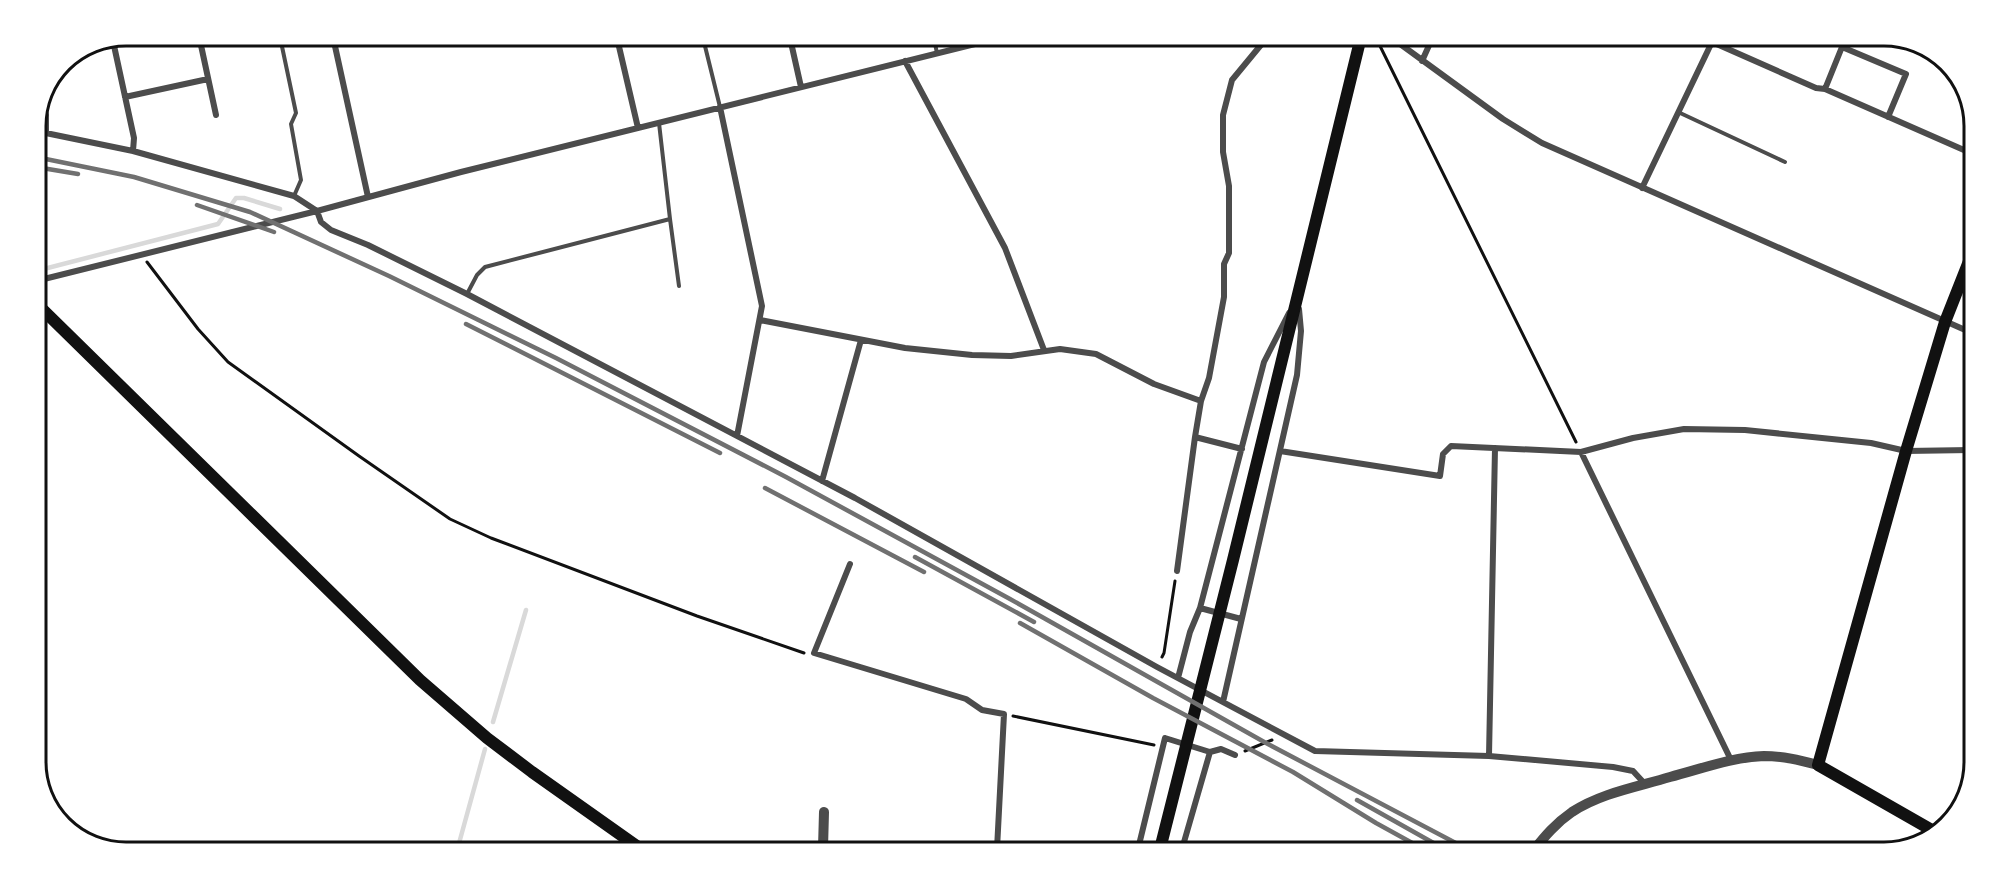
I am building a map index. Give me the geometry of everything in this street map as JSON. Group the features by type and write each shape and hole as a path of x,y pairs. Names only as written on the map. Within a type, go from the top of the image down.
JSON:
{"main road":[{"path":"1162,842 1359,46"},
{"path":"1928,828 1818,765 1906,451 1945,322 1963,274"},
{"path":"47,314 420,680 532,772 631,842"}],"street":[{"path":"202,46 216,115"},
{"path":"335,46 368,197"},
{"path":"619,46 638,128"},
{"path":"792,46 801,87"},
{"path":"47,278 966,46"},
{"path":"1177,571 1195,437 1224,297 1224,264 1229,253 1229,186 1223,152 1223,115 1232,80 1260,46"},
{"path":"1402,46 1503,119 1542,143 1963,329"},
{"path":"1422,61 1429,46"},
{"path":"1642,188 1710,46"},
{"path":"1721,46 1963,149"},
{"path":"1825,89 1843,46"},
{"path":"1845,46 1906,74 1888,117"},
{"path":"114,47 134,138 133,151"},
{"path":"905,61 1005,248 1044,350"},
{"path":"125,97 208,78"},
{"path":"720,107 762,306 737,436"},
{"path":"47,133 133,151 294,196 317,211 321,222 331,230 368,245 467,294 822,481 1156,667 1315,751 1489,756 1613,767 1633,771 1645,784"},
{"path":"1178,678 1190,632 1200,608 1264,362 1282,324 1298,299"},
{"path":"1222,702 1297,375 1301,331 1298,299"},
{"path":"760,320 905,348 972,356 1011,356 1060,349 1096,354 1154,384 1202,402"},
{"path":"822,481 861,340"},
{"path":"1280,451 1440,476 1443,454 1451,446 1581,452 1633,438 1684,429 1745,430 1871,443 1906,451 1964,450"},
{"path":"1195,437 1242,448"},
{"path":"1489,756 1495,448"},
{"path":"1581,452 1731,760"},
{"path":"850,564 814,653 966,699 982,710 1004,714 997,842"},
{"path":"1200,608 1241,619"},
{"path":"1140,842 1165,738 1210,752 1221,749 1235,755"},
{"path":"1184,842 1210,752"},
{"path":"1540,842 1550,829 1571,812 1592,801 1731,760 1785,756 1818,765"},
{"path":"823,842 824,812"}],"lane":[{"path":"282,46 296,113 291,124 301,180 294,196"},
{"path":"705,46 720,107"},
{"path":"936,46 937,53"},
{"path":"1678,112 1785,162"},
{"path":"659,123 680,286"},
{"path":"467,294 477,275 485,267 670,219"}],"path":[{"path":"1380,46 1581,452"},
{"path":"144,255 151,268 198,329 228,362 450,519 491,538 697,616 801,653 814,653"},
{"path":"1156,667 1164,653 1177,571"},
{"path":"1004,714 1161,747"},
{"path":"1235,755 1285,735"}],"waterway":[{"path":"47,268 218,224 236,198 244,198 280,209"},
{"path":"493,722 526,610"},
{"path":"459,842 485,749"}],"railway":[{"path":"47,159 134,177 250,212 389,276 556,358 786,477 1010,599 1266,743 1454,842"},
{"path":"47,169 78,174"},
{"path":"197,205 274,232"},
{"path":"466,324 720,453"},
{"path":"765,488 924,572"},
{"path":"915,557 1034,622"},
{"path":"1020,623 1153,698 1293,772 1410,842"},
{"path":"1357,800 1432,842"}]}
